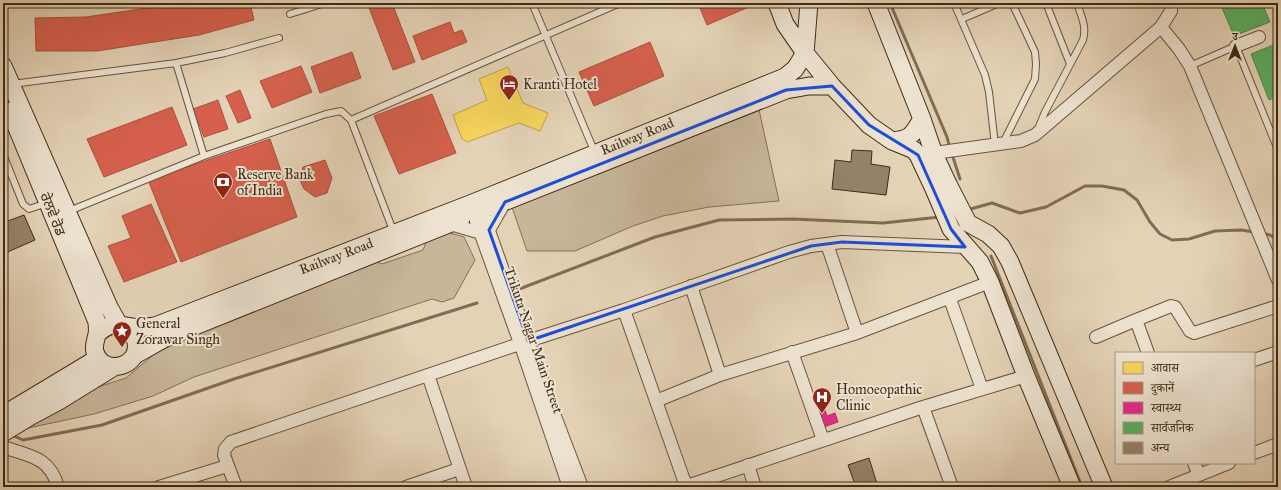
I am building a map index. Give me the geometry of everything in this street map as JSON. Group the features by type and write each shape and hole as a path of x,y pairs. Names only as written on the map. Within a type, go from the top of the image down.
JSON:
{"main road":[{"path":"777,3 785,24 805,53 832,86 869,125 892,141 914,150 932,154"},
{"path":"805,53 809,3"},
{"path":"876,3 922,119 942,188 951,229 980,262 990,282 1026,376 1072,487"},
{"name":"Railway Road","path":"119,325 138,328 156,326 394,233 476,207 595,153 717,111 785,77 795,69 805,53"},
{"path":"3,66 7,90 67,212 109,307 119,325 132,333 135,338 137,346 135,355"},
{"path":"119,325 111,325 106,327 97,334 94,343 94,351 98,358 102,363 109,367 117,367 127,364 135,355 165,338 450,224 476,207 505,202 717,111 786,90 809,86 832,86"},
{"name":"ਰੇਲਵੇ ਰੋਡ","path":"7,90 9,123 48,203 97,322 97,334"},
{"path":"892,141 905,140 912,134 922,119"},
{"path":"942,188 968,223 988,234 1001,246 1010,262 1104,487"},
{"path":"8,411 98,358"},
{"path":"3,433 114,367"}],"street":[{"path":"932,154 1021,141 1035,135 1161,27 1171,11 1170,3"},
{"path":"1161,27 1179,49 1190,66 1276,275"},
{"path":"1236,46 1259,37"},
{"path":"450,224 485,232 505,202"},
{"name":"Trikuta Nagar Main Street","path":"476,207 524,342 569,487"},
{"path":"236,487 224,455 225,449 231,442 524,342 624,310 789,252 811,246 842,242 965,246"},
{"path":"827,244 857,333"},
{"path":"656,401 720,375 857,333 990,282"},
{"path":"692,286 720,375"},
{"path":"950,298 982,389"},
{"path":"1096,337 1171,306 1175,307 1190,331 1194,333 1278,306"},
{"path":"624,310 685,487 923,407 1026,376"},
{"path":"1136,320 1148,352"},
{"path":"524,342 582,487"},
{"path":"792,352 823,440"},
{"path":"1255,360 1278,352"},
{"path":"428,376 466,487"},
{"path":"923,407 952,487"},
{"path":"1255,453 1278,444"},
{"path":"3,447 46,464 55,477 58,487"},
{"path":"1194,464 1199,475"},
{"path":"1169,487 1226,464"},
{"path":"748,465 755,487"},
{"path":"159,487 228,466"},
{"path":"406,487 459,468"}],"lane":[{"path":"290,14 325,3"},
{"path":"532,3 595,153"},
{"path":"351,120 620,3"},
{"path":"954,3 985,75 999,144"},
{"path":"962,20 998,3"},
{"path":"999,144 1035,79 1035,52 1012,3"},
{"path":"1046,3 1070,64"},
{"path":"1035,135 1044,112 1083,40 1085,25 1077,3"},
{"path":"7,90 67,76 176,63 226,53 278,38"},
{"path":"1190,66 1236,46 1278,150"},
{"path":"176,63 204,156"},
{"path":"67,212 204,156 326,114 341,111 351,120 394,233"},
{"path":"3,154 23,204 29,209 48,203"}],"highlighted area":[{"path":"832,86 869,125 918,155 951,229 965,247 842,242 811,246 528,341 489,230 505,202 786,90"}],"shaded area":[{"path":"758,105 779,201 709,207 663,216 633,226 575,251 527,251 511,204"},
{"path":"447,232 464,237 475,260 454,298 442,302 432,299 194,377 153,396 94,414 14,431 76,394 126,378 153,355 205,328 371,259 382,264 423,250 428,237"}],"building: आवास":[{"path":"508,67 523,103 548,113 540,131 519,123 467,142 462,139 453,115 487,100 479,79"}],"building: दुकानें":[{"path":"181,3 250,3 254,20 199,35 97,51 36,51 35,18 86,17"},
{"path":"372,3 392,3 415,62 393,70 368,5"},
{"path":"698,3 758,3 707,25"},
{"path":"450,22 454,33 462,30 467,42 422,60 413,36"},
{"path":"650,42 664,76 594,106 579,72"},
{"path":"352,52 361,78 320,93 311,67"},
{"path":"301,66 312,92 272,108 260,81"},
{"path":"240,90 251,118 238,123 226,96"},
{"path":"432,94 456,153 399,174 374,116"},
{"path":"218,100 228,129 204,137 193,109"},
{"path":"172,107 187,145 104,177 87,139"},
{"name":"Reserve Bank of India","path":"270,139 297,217 181,262 148,180"},
{"path":"325,160 332,178 327,193 315,197 304,189 300,180 303,167"},
{"path":"151,204 177,262 124,282 108,246 131,238 122,216"}],"building: स्वास्थ्य":[{"path":"822,402 827,416 835,413 838,422 821,428 813,405"}],"building: सार्वजनिक":[{"path":"1220,3 1262,3 1270,22 1234,36"},
{"path":"1278,43 1278,96 1269,100 1251,54"}],"building: अन्य":[{"path":"852,150 872,151 871,164 890,167 886,195 832,189 835,160 851,162"},
{"path":"24,215 35,240 3,254 3,218 5,222"},
{"path":"869,458 878,487 856,487 848,465"}],"waterway":[{"path":"890,3 947,137 950,149"},
{"path":"952,154 960,179"},
{"path":"967,210 992,203 1020,213 1046,207 1085,186 1102,186 1124,190 1137,200 1150,222 1160,234 1172,240 1189,239 1215,231 1241,230 1254,232"},
{"path":"514,291 655,237 719,220 792,219 883,223 940,217"},
{"path":"1262,233 1270,235 1278,240"},
{"path":"991,256 1082,487"},
{"path":"12,435 23,440 102,425 234,379 477,303"}],"place":[{"name":"Kranti Hotel","path":"509,101"},
{"name":"Reserve Bank of India","path":"223,199"},
{"name":"General Zorawar Singh","path":"122,348"},
{"name":"Homoeopathic Clinic","path":"822,414"}]}
